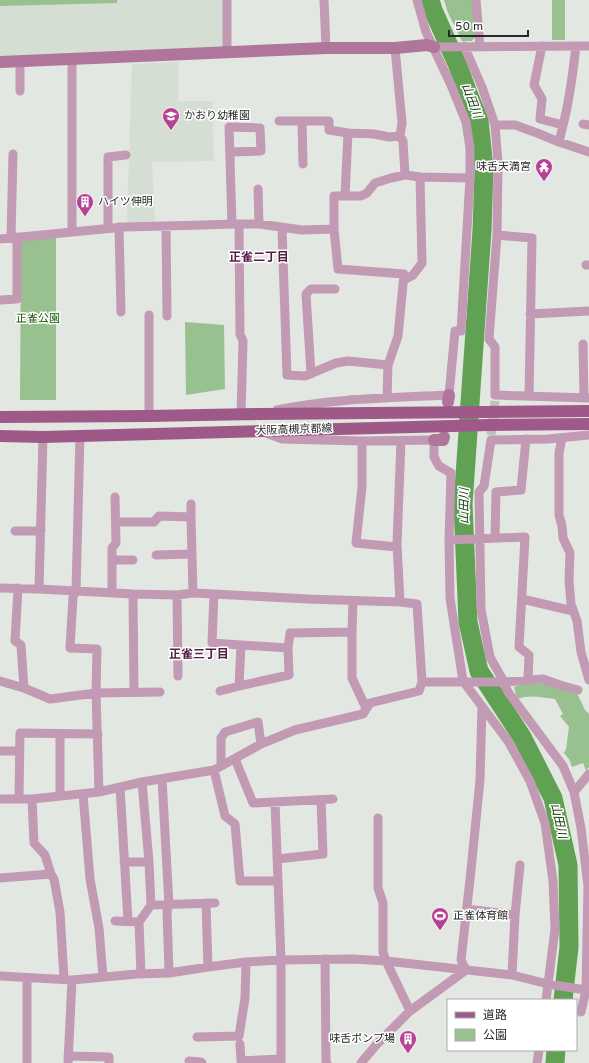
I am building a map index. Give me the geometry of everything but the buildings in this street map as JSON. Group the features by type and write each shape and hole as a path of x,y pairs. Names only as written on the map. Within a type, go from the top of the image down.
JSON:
{"main road":[{"name":"大阪高槻京都線","path":"0,417 260,414 450,403 491,428 589,411"},
{"name":"大阪高槻京都線","path":"0,436 43,437 451,426 491,428 589,424"}],"street":[{"path":"227,0 227,53"},
{"path":"324,0 326,48"},
{"path":"260,414 300,405 335,401 387,398 450,403 455,330 461,331 470,178 470,148 466,122 451,85 426,32 417,0"},
{"path":"476,0 480,47"},
{"path":"0,62 326,48 395,48 427,45 434,47 589,46"},
{"path":"464,46 482,87 495,125 498,163 497,235 489,339 495,346 495,398 529,396 586,398 583,344"},
{"path":"542,46 534,85 542,99 540,118 563,125"},
{"path":"558,142 568,109 576,46"},
{"path":"395,48 402,123 400,136 403,141 405,175"},
{"path":"72,60 72,231"},
{"path":"20,62 20,91"},
{"path":"279,121 329,121 329,130 348,133 374,134 389,137 400,136"},
{"path":"302,121 303,164"},
{"path":"495,125 515,125 558,142 589,152"},
{"path":"345,196 348,133"},
{"path":"230,152 240,334 243,341 241,414"},
{"path":"0,300 17,299 14,237 13,154"},
{"path":"108,228 108,157 126,155"},
{"path":"387,398 388,365 398,336 404,274 338,269 334,229 334,196 361,196 367,193 375,183 405,175 420,177 470,178"},
{"path":"404,280 413,275 422,264 420,177"},
{"path":"258,189 259,224"},
{"path":"0,239 119,227 259,224 302,230 334,229"},
{"path":"166,226 167,316"},
{"path":"119,227 121,312"},
{"path":"282,228 287,375 305,376 336,363 348,361 388,365"},
{"path":"497,235 532,238 529,396"},
{"path":"311,374 306,294 311,289 335,289"},
{"path":"530,314 589,312"},
{"path":"149,315 150,416"},
{"path":"581,1012 586,990 588,965 588,886 581,828 574,792 563,766 508,692 490,657 481,609 479,492 484,486 491,428 526,439 562,438 589,435"},
{"path":"260,431 282,439 362,441 439,439 434,457 439,466 451,473 449,540 450,598 464,681 508,741 530,781 544,823 553,881 554,929 546,999"},
{"path":"80,435 76,591 73,597 70,648 97,649 96,693 99,792"},
{"path":"39,588 43,437"},
{"path":"562,438 559,453 559,515 563,538 570,553 569,580 571,604 577,621 581,652 589,680"},
{"path":"495,538 496,492 521,490 526,439"},
{"path":"362,441 362,487 356,543 397,547"},
{"path":"400,441 397,547 400,602"},
{"path":"112,593 112,548 116,543 115,497"},
{"path":"191,504 193,593"},
{"path":"116,522 154,522 159,516 191,517"},
{"path":"15,531 41,531"},
{"path":"449,540 525,537 518,647 529,655 528,679"},
{"path":"156,555 192,554"},
{"path":"113,560 132,560"},
{"path":"0,588 39,588 133,594 193,593 400,602 416,604 422,682 419,691 370,703 363,714 295,730 260,744 218,768 142,782 99,792 32,799 0,799"},
{"path":"18,588 15,641 21,645 24,688"},
{"path":"133,594 134,692"},
{"path":"177,594 178,676"},
{"path":"214,594 212,643 288,648"},
{"path":"522,599 573,610"},
{"path":"353,601 352,678 366,708"},
{"path":"220,691 289,675 288,648 290,633 352,632"},
{"path":"239,686 241,645"},
{"path":"422,682 504,682 543,679 578,690"},
{"path":"0,681 24,688 50,699 96,693 160,692"},
{"path":"466,970 461,960 472,870 480,780 482,706"},
{"path":"260,744 258,722 225,732 221,738 218,768 224,816 235,824 240,881 278,882"},
{"path":"19,799 20,733 98,734"},
{"path":"60,734 60,796"},
{"path":"0,751 20,751"},
{"path":"235,758 253,803 334,799"},
{"path":"574,792 589,774"},
{"path":"162,779 169,905 167,911 169,974"},
{"path":"141,974 139,922 152,905 142,782"},
{"path":"120,787 128,922"},
{"path":"83,794 90,878 99,928 103,977"},
{"path":"32,799 34,843 45,855 54,879 60,912 68,979 68,1059 109,1057 109,1063"},
{"path":"277,859 322,854 321,800"},
{"path":"240,1044 241,1061 281,1061 281,960 275,802"},
{"path":"378,818 378,888 383,903 383,952 410,1011"},
{"path":"124,862 149,862"},
{"path":"512,976 515,915 520,865"},
{"path":"0,878 51,874"},
{"path":"152,905 210,903 208,967"},
{"path":"467,909 515,915"},
{"path":"115,921 139,922"},
{"path":"325,959 327,1063"},
{"path":"0,976 68,979 141,974 169,974 246,962 353,959 386,961 512,976 586,990"},
{"path":"197,1037 239,1036 245,998 246,962"},
{"path":"361,1063 410,1011 466,970"},
{"path":"27,978 27,1063"},
{"path":"537,1063 539,1051"},
{"path":"189,1061 202,1063"}],"shaded area":[{"path":"0,0 223,0 223,48 0,57"},
{"name":"かおり幼稚園","path":"179,62 178,101 212,101 214,161 152,162 155,223 130,224 127,221 132,64"}],"green space":[{"path":"0,0 117,0 117,3 0,6"},
{"path":"444,0 472,0 476,35 472,41 462,41 448,13"},
{"path":"552,0 565,0 565,40 552,40"},
{"name":"正雀公園","path":"56,236 56,400 20,400 21,239"},
{"path":"185,322 224,325 225,389 186,395"},
{"path":"523,684 549,684 576,691 585,710 589,714 589,767 586,771 583,763 572,767 569,759 564,753 566,749 569,727 560,716 563,714 555,699 532,697 518,699 514,687"}],"waterway":[{"name":"山田川","path":"430,0 479,120 484,169 482,230 463,504 468,622 479,671 522,737 553,798 568,865 569,947 563,999"},
{"name":"山田川","path":"555,1063 556,1051"}],"tunnel":[{"path":"491,435 495,401"}],"place":[{"name":"かおり幼稚園","path":"171,131"},
{"name":"味舌天満宮","path":"544,182"},
{"name":"ハイツ伸明","path":"85,217"},
{"name":"正雀体育館","path":"440,931"},
{"name":"味舌ポンプ場","path":"408,1054"}],"district":[{"name":"正雀二丁目","path":"259,258"},
{"name":"正雀三丁目","path":"199,655"}]}
